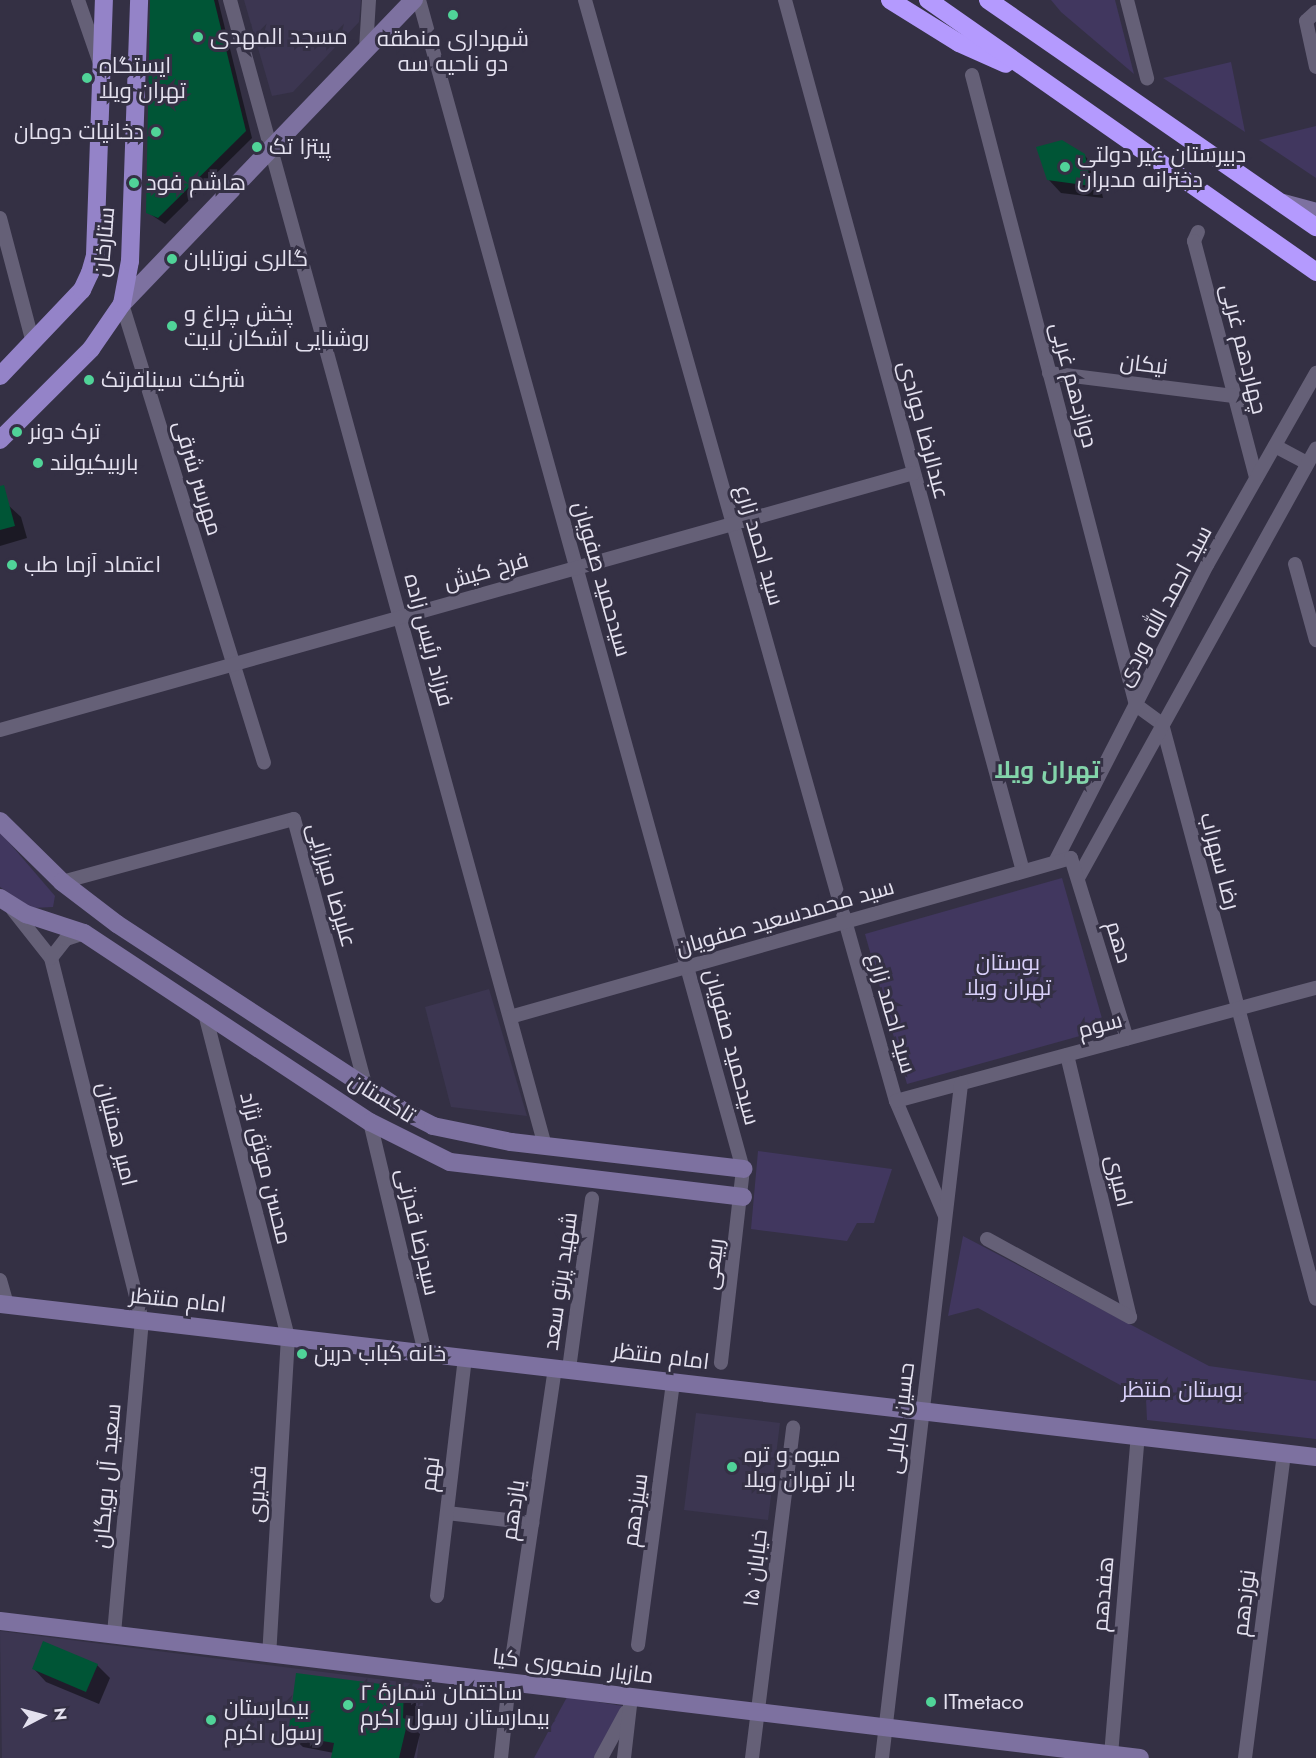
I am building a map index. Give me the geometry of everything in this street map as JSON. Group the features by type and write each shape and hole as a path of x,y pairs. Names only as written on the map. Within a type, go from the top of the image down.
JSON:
{"highway":[{"path":"890,0 960,43 1046,83"},
{"path":"928,0 1316,272"},
{"path":"988,0 1316,227"},
{"path":"1003,0 1050,42"}],"main road":[{"name":"ستارخان","path":"0,376 82,290 93,264 104,0"},
{"name":"ستارخان","path":"0,440 90,349 122,304 130,261 139,0"}],"street":[{"path":"78,0 101,67"},
{"name":"فرزاد رئیس زاده","path":"230,0 546,1146"},
{"path":"366,49 369,0"},
{"path":"122,304 271,145 414,0"},
{"name":"سیدحمید صفویان","path":"419,0 743,1169"},
{"name":"سید احمد زارع","path":"585,0 843,922 896,1101 945,1216"},
{"name":"عبدالرضا جوادی","path":"784,0 1023,871"},
{"path":"1126,0 1147,78"},
{"path":"1316,12 1306,21 1316,67"},
{"name":"دوازدهم غربی","path":"972,75 1136,705"},
{"path":"1279,202 1316,212"},
{"path":"0,218 33,343"},
{"name":"چهاردهم غربی","path":"1198,232 1194,241 1256,478"},
{"name":"مهرسر شرقی","path":"122,304 264,763"},
{"name":"نیکان","path":"1049,373 1234,396"},
{"name":"سید احمد الله وردی","path":"1055,862 1256,478 1316,373"},
{"path":"1275,446 1307,463"},
{"path":"1078,878 1316,448"},
{"name":"فرخ کیش","path":"0,730 914,473"},
{"path":"1295,564 1316,640"},
{"path":"1136,705 1162,724"},
{"name":"رضا سهراب","path":"1162,724 1315,1296"},
{"name":"علیرضا میرزایی","path":"62,882 294,819 366,1087"},
{"name":"تاکستان","path":"1,820 62,882 366,1087 433,1126 546,1146 743,1169"},
{"name":"سید محمدسعید صفویان","path":"510,1017 1071,858"},
{"name":"دهم","path":"1071,858 1127,1039"},
{"path":"5,903 51,958 66,939 84,933"},
{"name":"تاکستان","path":"5,903 84,933 204,1010 370,1122 450,1162 743,1197"},
{"name":"امیر همتیان","path":"51,958 142,1320"},
{"path":"164,984 179,963"},
{"name":"سوم","path":"896,1101 1316,988"},
{"name":"محسن موثق نژاد","path":"204,1010 288,1337"},
{"name":"امیری","path":"987,1239 1130,1317 1067,1055"},
{"name":"حسین کابلی","path":"882,1758 961,1083"},
{"name":"سیدرضا قدرتی","path":"370,1122 425,1352"},
{"path":"543,1174 546,1146"},
{"name":"ربیعی","path":"721,1363 743,1197 743,1169"},
{"name":"شهید پرتو سعد","path":"562,1368 592,1199"},
{"path":"0,1280 3,1304"},
{"name":"امام منتظر","path":"3,1304 1316,1457"},
{"name":"سعید آل بویگان","path":"114,1635 142,1320"},
{"name":"قدیری","path":"269,1653 288,1337"},
{"name":"نهم","path":"437,1596 465,1357"},
{"name":"یازدهم","path":"512,1659 532,1523 562,1368"},
{"name":"سیزدهم","path":"638,1645 673,1381"},
{"name":"خیابان ۱۵","path":"752,1758 794,1428"},
{"name":"هفدهم","path":"1111,1755 1137,1436"},
{"name":"نوزدهم","path":"1245,1758 1284,1453"},
{"path":"447,1513 532,1523"},
{"name":"مازیار منصوری کیا","path":"0,1621 509,1682 630,1701 758,1712 1140,1758"},
{"path":"501,1758 509,1682"},
{"path":"601,1758 630,1701"},
{"path":"624,1758 630,1701"}],"shaded area":[{"path":"244,0 361,0 359,22 293,92 272,96"},
{"path":"489,989 527,1116 451,1107 425,1007"},
{"name":"میوه و تره بار تهران ویلا","path":"696,1413 780,1423 768,1520 684,1510"},
{"name":"بیمارستان رسول اکرم","path":"0,1631 425,1685 417,1758 2,1758"}],"green space":[{"path":"1051,0 1115,0 1134,74 1061,12"},
{"path":"1231,62 1245,132 1163,78"},
{"path":"1316,126 1316,178 1259,140"},
{"path":"0,832 55,896 53,907 32,908 0,887"},
{"name":"بوستان تهران ویلا","path":"1062,878 1105,1029 907,1084 865,934"},
{"path":"758,1151 892,1169 874,1223 857,1223 847,1241 751,1229"},
{"name":"بوستان منتظر","path":"963,1236 1209,1366 1316,1381 1316,1439 1147,1420 1146,1399 978,1308 948,1316"},
{"path":"567,1697 623,1706 594,1758 534,1758"}],"building":[{"path":"150,0 214,0 246,131 158,218 146,213"},
{"name":"دبیرستان غیر دولتی دخترانه مدبران","path":"1062,140 1085,154 1091,186 1047,180 1036,147"},
{"path":"4,485 15,526 0,530 0,486"},
{"path":"43,1641 98,1664 86,1692 32,1669"},
{"name":"ساختمان شمارهٔ ۲ بیمارستان رسول اکرم","path":"296,1673 404,1687 403,1718 408,1720 399,1758 331,1758 334,1743 288,1735"}],"place":[{"name":"شهرداری منطقه دو ناحیه سه","path":"453,15"},
{"name":"مسجد المهدی","path":"198,37"},
{"name":"ایستگاه تهران ویلا","path":"87,78"},
{"name":"دخانیات دومان","path":"156,132"},
{"name":"پیتزا تک","path":"257,147"},
{"name":"دبیرستان غیر دولتی دخترانه مدبران","path":"1065,167"},
{"name":"هاشم فود","path":"134,183"},
{"name":"گالری نورتابان","path":"172,259"},
{"name":"پخش چراغ و روشنایی اشکان لایت","path":"172,326"},
{"name":"شرکت سینافرتک","path":"89,380"},
{"name":"ترک دونر","path":"17,432"},
{"name":"باربیکیولند","path":"38,463"},
{"name":"اعتماد آزما طب","path":"12,565"},
{"name":"خانه کباب درین","path":"302,1354"},
{"name":"میوه و تره بار تهران ویلا","path":"732,1467"},
{"name":"ITmetaco","path":"931,1702"},
{"name":"ساختمان شمارهٔ ۲ بیمارستان رسول اکرم","path":"348,1705"},
{"name":"بیمارستان رسول اکرم","path":"211,1720"}],"district":[{"name":"تهران ویلا","path":"1047,770"}]}
